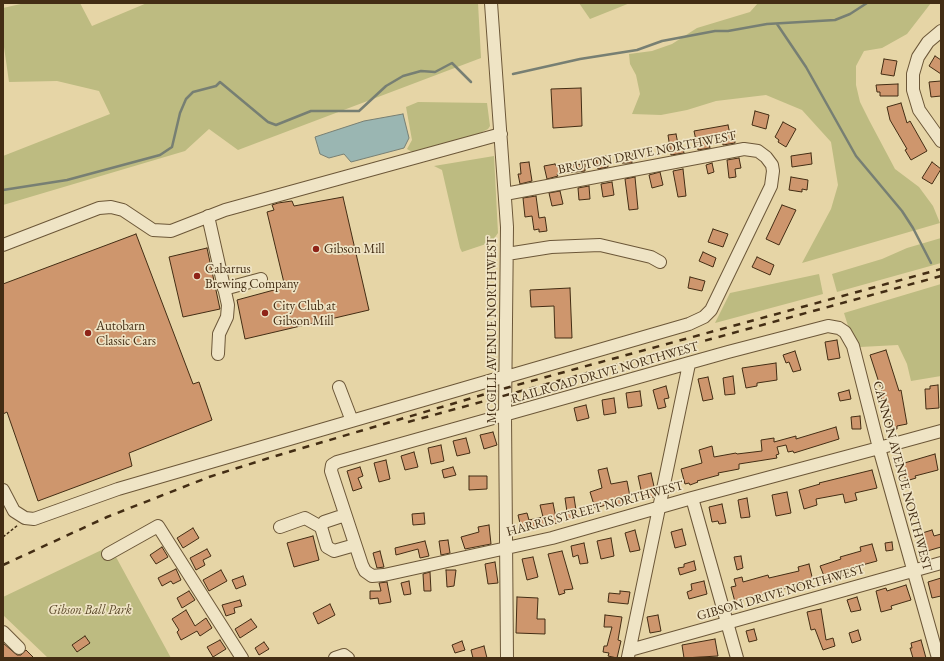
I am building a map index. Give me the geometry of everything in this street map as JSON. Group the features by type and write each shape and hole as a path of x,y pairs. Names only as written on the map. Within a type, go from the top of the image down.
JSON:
{"street":[{"name":"MCGILL AVENUE NORTHWEST","path":"491,3 505,194 507,658"},
{"path":"941,31 928,42 918,57 913,74 913,90 919,110 941,142"},
{"path":"3,245 99,208 111,207 123,210 148,228 162,232 171,232 225,210 501,134"},
{"name":"BRUTON DRIVE NORTHWEST","path":"25,518 34,519 118,489 689,324 704,317 710,310 771,186 773,171 772,165 766,157 758,151 744,149 505,194"},
{"path":"208,216 228,311 219,334 218,354"},
{"path":"506,254 551,247 600,245 651,256 660,262"},
{"path":"224,289 261,279"},
{"name":"RAILROAD DRIVE NORTHWEST","path":"332,465 828,326 839,328"},
{"name":"CANNON AVENUE NORTHWEST","path":"839,328 845,332 853,346 879,448 938,658"},
{"path":"629,654 660,507 668,456 688,364"},
{"path":"339,387 352,421"},
{"name":"HARRIS STREET NORTHWEST","path":"332,465 331,471 355,545 365,571 372,576 384,575 552,538 692,498 941,431"},
{"path":"3,490 14,511 25,518"},
{"path":"692,498 736,658"},
{"path":"321,527 324,522 345,515"},
{"path":"280,527 305,518 321,527 328,547 334,551 355,545"},
{"path":"108,554 158,526 242,658"},
{"name":"GIBSON DRIVE NORTHWEST","path":"629,654 727,622 941,563"},
{"path":"3,632 19,648"},
{"path":"335,658 344,655 348,658"}],"path":[{"path":"3,537 25,518"}],"green space":[{"path":"25,3 80,3 92,26 147,3 478,3 481,58 238,150 209,129 185,151 3,205 3,156 110,114 99,91 57,81 9,82 3,40 3,8"},
{"path":"579,3 630,3 590,19"},
{"path":"758,3 931,3 907,34 882,48 864,51 856,66 856,85 860,102 895,169 919,187 933,206 940,223 802,263 831,209 838,185 831,142 802,110 766,95 716,101 687,110 661,115 632,114 640,94 636,75 630,64 629,54 652,51 672,44 697,28 750,12"},
{"path":"418,102 487,103 490,126 488,129 476,135 414,153 407,149 412,140 406,107"},
{"path":"494,156 498,233 489,243 462,252 442,170 434,166"},
{"path":"941,238 941,263 837,292 832,274 882,259 907,248"},
{"path":"819,274 823,294 715,323 730,293"},
{"path":"941,284 941,376 911,381 907,364 898,345 860,347 849,329 844,313"},
{"name":"Gibson Ball Park","path":"110,546 171,658 48,658 3,615 3,597"}],"water":[{"path":"403,114 409,138 404,148 351,162 344,154 329,158 320,154 315,137 364,121"}],"building":[{"path":"935,56 941,60 941,74 929,66"},
{"path":"884,59 897,61 894,76 881,74"},
{"path":"941,81 941,96 931,97 929,82"},
{"path":"898,84 898,96 880,96 880,92 877,92 876,85"},
{"path":"581,88 582,126 553,128 551,89"},
{"path":"901,103 907,123 910,121 927,151 911,160 905,150 907,149 890,120 887,107"},
{"path":"755,111 769,115 766,129 752,125"},
{"path":"783,122 796,129 786,147 778,142 779,140 775,137"},
{"path":"728,125 730,134 734,134 735,143 723,145 721,134 708,137 710,148 698,150 694,131"},
{"path":"676,134 678,144 682,143 684,153 671,155 668,135"},
{"path":"622,153 632,153 632,163 622,163"},
{"path":"811,153 812,164 792,167 791,156"},
{"path":"606,156 608,167 598,169 596,158"},
{"path":"739,158 741,168 735,169 736,177 729,178 727,160"},
{"path":"529,162 532,181 520,184 518,174 521,174 520,163"},
{"path":"932,162 941,169 932,184 922,178"},
{"path":"712,163 714,172 708,174 706,165"},
{"path":"555,164 556,166 585,164 585,171 557,174 558,176 547,179 544,166"},
{"path":"683,169 686,196 678,197 673,171"},
{"path":"660,172 663,185 652,188 649,175"},
{"path":"635,177 638,209 629,210 625,179"},
{"path":"791,177 808,180 807,190 802,189 802,192 789,190"},
{"path":"612,182 614,195 603,197 601,184"},
{"path":"589,186 590,199 579,200 578,188"},
{"path":"560,191 563,204 552,206 549,193"},
{"path":"536,196 539,218 545,217 547,231 539,232 539,229 534,230 532,216 525,217 523,198"},
{"name":"Gibson Mill","path":"343,197 369,310 245,339 237,300 285,287 267,212 274,210 272,205 278,203 292,201 294,206"},
{"path":"782,205 796,210 779,245 766,239"},
{"path":"713,229 728,234 723,247 708,242"},
{"name":"Autobarn Classic Cars","path":"136,234 193,384 199,382 212,420 129,453 132,466 38,501 7,412 3,414 3,284"},
{"name":"Cabarrus Brewing Company","path":"207,248 220,309 183,317 169,257"},
{"path":"703,252 716,258 713,267 699,261"},
{"path":"757,257 774,265 770,275 752,267"},
{"path":"690,277 705,281 702,291 688,288"},
{"path":"570,288 572,338 555,338 554,306 531,307 530,290"},
{"path":"837,340 840,358 828,360 825,342"},
{"path":"886,350 899,391 901,390 907,424 897,426 897,429 891,430 889,421 886,422 881,396 883,395 870,355"},
{"path":"795,351 801,370 793,372 789,362 786,363 783,355"},
{"path":"776,363 777,380 757,383 757,386 746,388 742,368"},
{"path":"733,376 735,394 725,395 723,378"},
{"path":"708,377 713,399 703,401 698,379"},
{"path":"938,385 939,408 926,409 925,389 930,389 930,386"},
{"path":"666,386 669,398 664,399 666,407 658,409 653,390"},
{"path":"849,390 851,399 840,401 838,393"},
{"path":"640,391 642,406 628,408 626,393"},
{"path":"614,398 616,413 604,415 602,400"},
{"path":"586,405 589,418 577,421 574,408"},
{"path":"860,416 861,429 852,429 851,417"},
{"path":"836,427 839,439 794,453 793,451 788,452 786,445 777,447 779,454 776,455 777,458 739,464 739,469 718,473 719,475 697,481 698,482 690,485 689,483 685,484 681,469 702,463 699,450 712,446 714,457 736,453 762,451 761,440 774,438 774,442 796,436 796,439"},
{"path":"493,432 497,445 484,449 480,435"},
{"path":"466,438 470,453 457,456 453,441"},
{"path":"441,445 444,461 431,464 428,448"},
{"path":"414,452 418,467 405,470 401,456"},
{"path":"935,454 938,470 915,476 916,478 906,481 901,464"},
{"path":"386,460 390,479 379,482 374,463"},
{"path":"360,467 363,476 358,478 362,488 353,491 347,471"},
{"path":"453,467 456,475 444,478 442,470"},
{"path":"607,468 611,484 627,481 631,502 618,505 617,502 595,508 590,492 602,488 598,470"},
{"path":"872,470 877,488 855,493 857,500 845,503 843,494 816,499 817,505 804,509 799,490 820,484 819,483"},
{"path":"651,473 655,491 654,497 643,499 638,476"},
{"path":"469,476 487,476 487,489 469,490"},
{"path":"787,492 791,513 776,516 772,495"},
{"path":"574,497 577,517 568,519 565,498"},
{"path":"747,498 750,517 741,518 738,500"},
{"path":"553,503 557,523 522,532 518,515 527,513 529,520 543,517 540,505"},
{"path":"722,504 726,523 719,524 718,521 712,522 709,507"},
{"path":"424,513 425,524 413,525 412,514"},
{"path":"489,525 491,544 465,549 461,537 479,532 478,527"},
{"path":"193,528 199,538 183,548 177,538"},
{"path":"682,529 686,545 675,548 671,532"},
{"path":"635,530 640,550 630,552 625,533"},
{"path":"932,530 934,536 941,534 941,547 924,552 919,534"},
{"path":"313,536 319,560 294,567 287,543"},
{"path":"611,538 614,556 601,559 597,541"},
{"path":"448,540 450,553 441,555 439,541"},
{"path":"425,541 429,556 420,558 418,549 396,555 395,548"},
{"path":"892,542 893,550 886,551 885,543"},
{"path":"584,543 588,563 580,564 578,555 573,557 571,546"},
{"path":"872,544 877,561 855,567 857,573 826,581 820,566 841,559 840,557 861,551 860,547"},
{"path":"162,547 168,557 156,564 150,555"},
{"path":"207,549 211,556 203,560 205,565 196,570 190,558"},
{"path":"380,551 384,567 377,568 373,553"},
{"path":"562,551 573,589 564,590 565,593 559,595 548,554"},
{"path":"741,556 743,568 737,570 734,557"},
{"path":"533,557 538,577 527,580 522,559"},
{"path":"694,561 696,570 680,575 678,568 684,567 684,564"},
{"path":"495,562 498,583 488,584 485,564"},
{"path":"809,564 813,581 735,602 731,587 736,586 734,579 742,577 743,582 768,575 769,578 799,571 798,567"},
{"path":"176,569 181,580 173,584 171,581 162,586 158,578"},
{"path":"221,570 227,581 209,591 203,580"},
{"path":"446,570 456,570 454,586 447,587"},
{"path":"430,572 431,591 424,591 423,574"},
{"path":"243,576 246,585 236,589 232,580"},
{"path":"941,578 941,596 932,598 928,582"},
{"path":"409,581 411,594 404,595 401,583"},
{"path":"704,581 707,594 689,599 687,592 692,590 691,584"},
{"path":"387,582 391,602 379,604 378,598 370,599 370,591 381,591 379,583"},
{"path":"906,585 911,600 891,606 892,609 881,612 876,591 886,588 887,591"},
{"path":"189,591 195,600 182,608 177,598"},
{"path":"620,591 630,592 628,604 608,602 609,593 620,594"},
{"path":"517,597 538,598 537,619 545,619 545,634 516,633"},
{"path":"857,597 861,610 851,612 847,600"},
{"path":"240,600 242,606 234,608 235,613 226,616 222,605"},
{"path":"330,604 335,615 318,624 313,613"},
{"path":"821,609 826,640 833,638 835,646 823,650 815,629 811,630 807,612"},
{"path":"186,610 195,626 206,618 212,628 200,636 197,631 181,640 177,632 179,630 172,619"},
{"path":"605,615 622,617 618,640 621,641 617,658 608,656 609,653 603,652 604,646 607,646 612,627 604,627"},
{"path":"658,615 661,631 650,633 647,617"},
{"path":"251,619 257,627 240,638 235,629"},
{"path":"754,629 757,640 749,642 746,631"},
{"path":"858,630 861,640 852,643 849,633"},
{"path":"85,636 90,643 77,652 72,645"},
{"path":"715,639 718,656 684,658 682,645"},
{"path":"220,640 226,649 213,657 207,647"},
{"path":"921,640 926,658 913,658 910,648 912,648 911,643"},
{"path":"462,641 465,650 455,653 452,645"},
{"path":"264,642 269,649 259,655 255,648"},
{"path":"3,643 17,655 21,655 26,650 34,658 3,658"},
{"path":"484,646 487,658 473,658 471,650"}],"waterway":[{"path":"513,74 580,59 637,50 662,41 715,31 728,31 767,24 835,20 850,14 867,3"},
{"path":"777,24 806,67 856,156 902,211 913,228 931,263"},
{"path":"3,190 67,180 160,155 172,147 180,113 186,99 193,92 216,86 220,82 268,122 276,125 311,111 359,111 386,86 403,76 421,71 435,72 452,63 471,82"}],"railway":[{"path":"3,565 107,517 209,477 272,457 506,388 941,269"},
{"path":"408,422 941,276"}],"place":[{"name":"Gibson Mill","path":"316,249"},
{"name":"Cabarrus Brewing Company","path":"197,276"},
{"name":"City Club at Gibson Mill","path":"265,313"},
{"name":"Autobarn Classic Cars","path":"88,333"}]}
